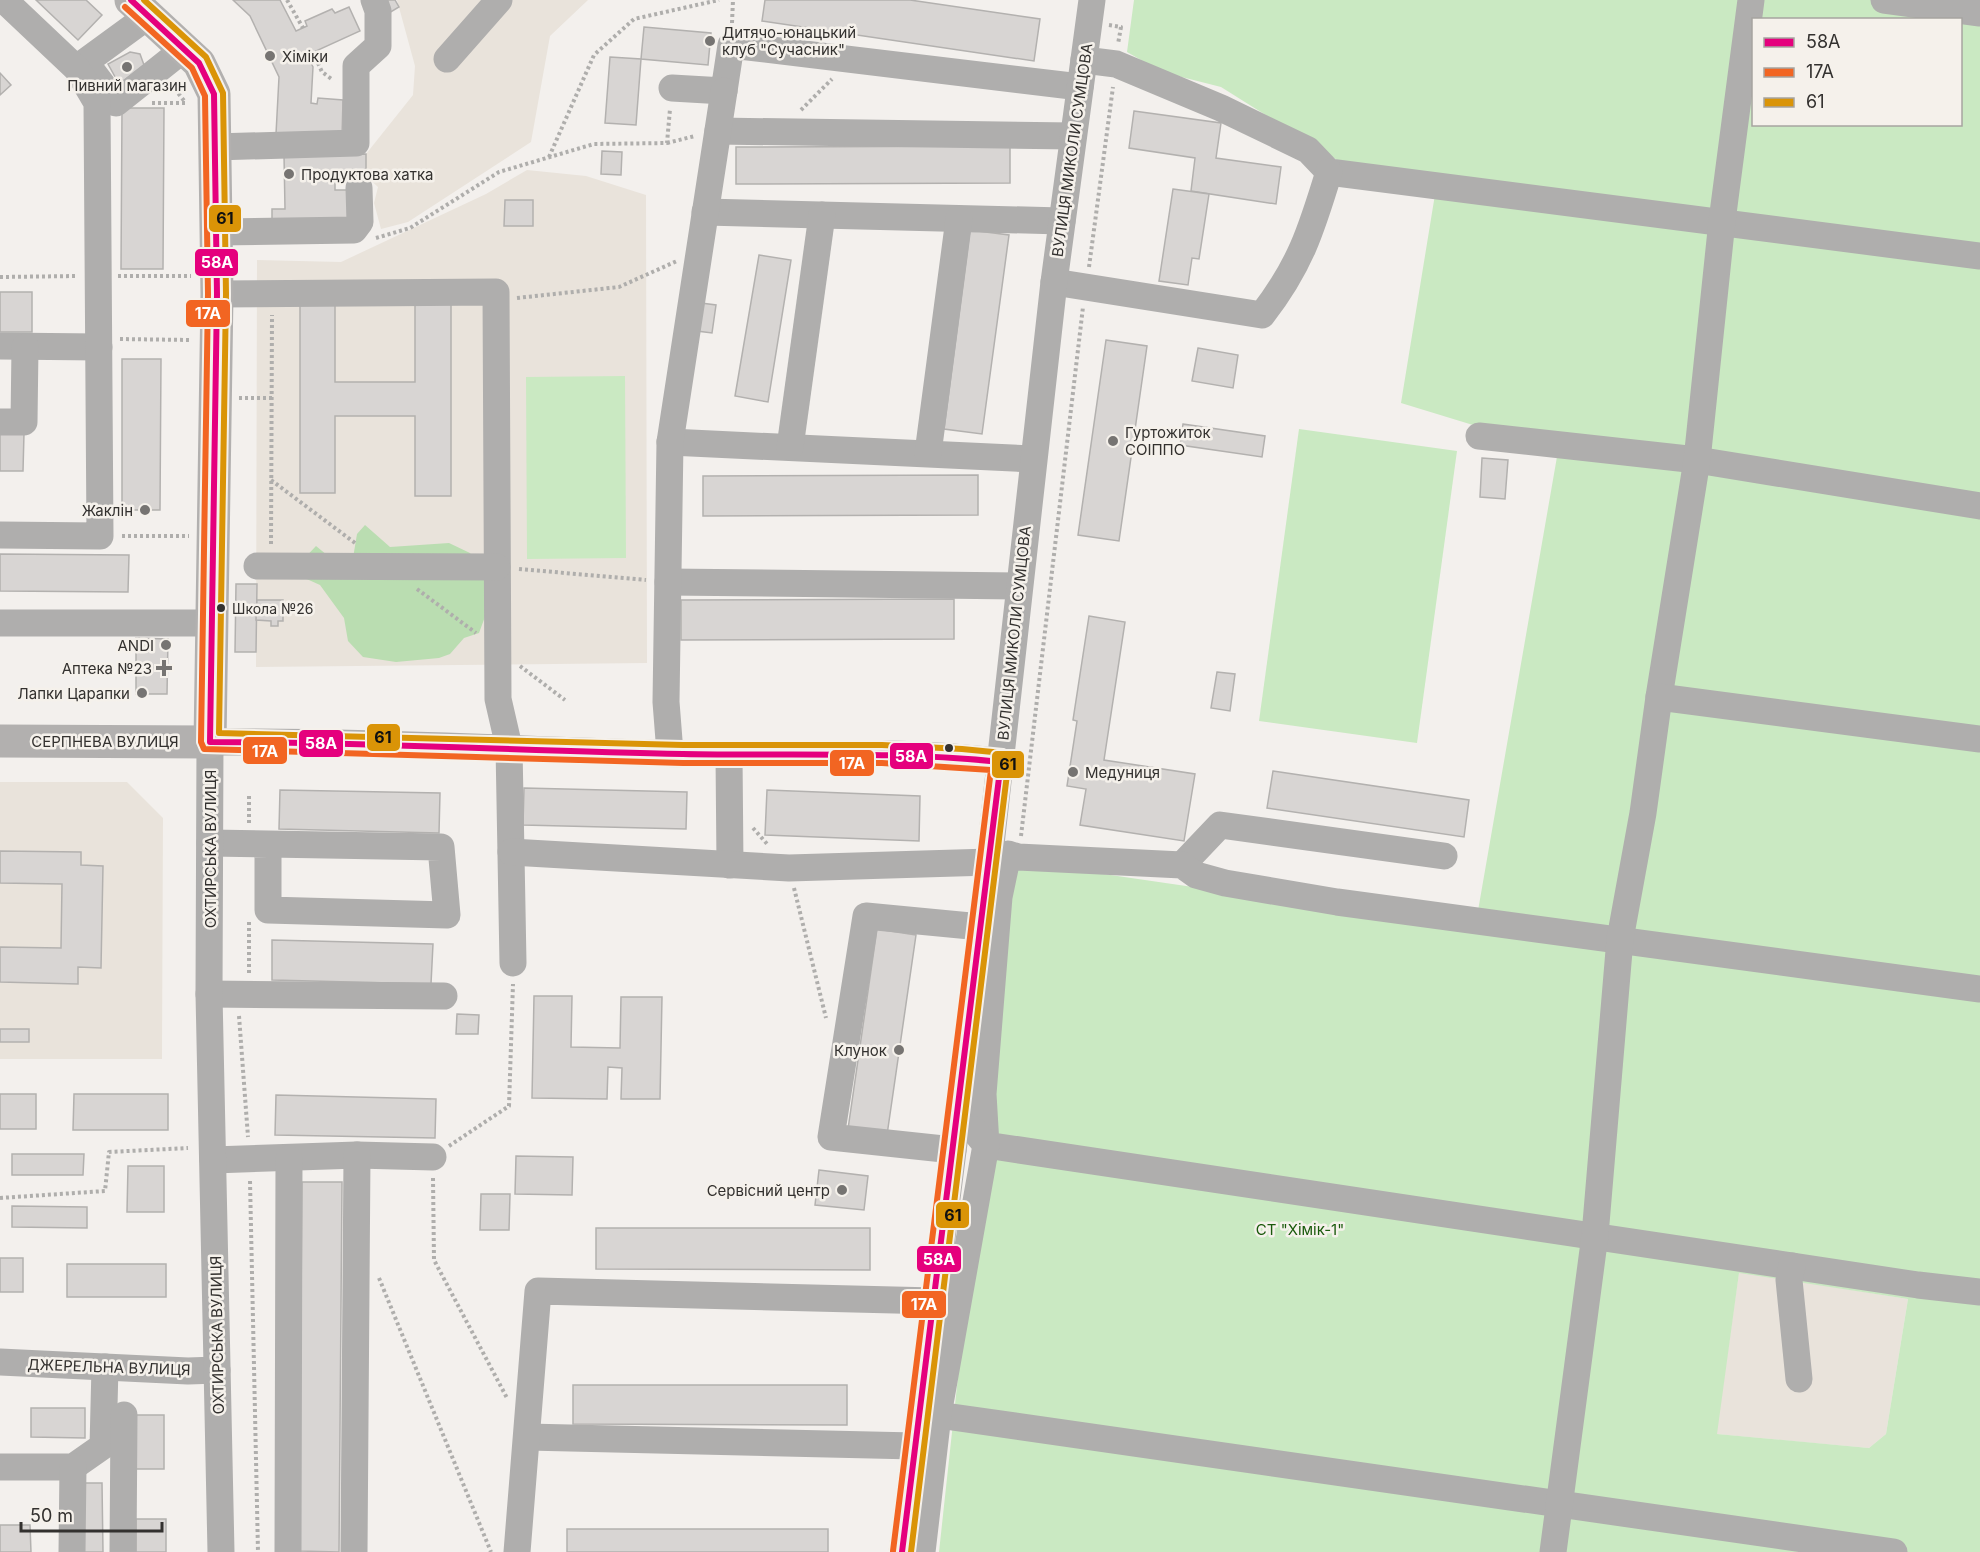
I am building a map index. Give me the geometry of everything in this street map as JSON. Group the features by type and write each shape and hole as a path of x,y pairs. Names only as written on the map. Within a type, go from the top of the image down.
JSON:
{"main road":[{"name":"ОХТИРСЬКА ВУЛИЦЯ","path":"140,8 171,59 199,63 214,94 217,232 208,285 216,398 210,742"},
{"name":"СЕРПНЕВА ВУЛИЦЯ","path":"0,741 210,742"}],"street":[{"path":"0,535 100,536 97,103 77,69 4,0"},
{"path":"215,147 356,142 356,66 378,46 378,11 374,0"},
{"path":"447,59 499,0"},
{"path":"1554,1552 1595,1235 1620,939 1643,813 1697,460 1722,222 1751,0"},
{"path":"1884,0 1980,13"},
{"path":"140,8 85,62 116,103 171,59"},
{"name":"ВУЛИЦЯ МИКОЛИ СУМЦОВА","path":"902,1552 981,927 1002,855 1001,762 1018,585 1054,282 1091,11"},
{"path":"670,753 666,702 670,442 731,45 1080,87"},
{"path":"1084,60 1116,64 1221,108 1308,150 1329,172 1980,256"},
{"path":"672,88 724,91"},
{"path":"718,131 1073,136"},
{"path":"1054,282 1262,315 1286,283 1309,237 1329,172"},
{"path":"217,232 354,230 360,222 359,188"},
{"path":"705,212 1062,221"},
{"path":"790,447 822,215"},
{"path":"928,453 959,219"},
{"path":"208,285 272,293 496,292 498,699 509,747 513,963"},
{"path":"0,422 24,422 12,346 99,343"},
{"path":"1479,436 1697,460 1980,506"},
{"path":"670,442 1033,459"},
{"path":"264,566 497,567"},
{"path":"668,582 1018,585"},
{"path":"0,622 211,623"},
{"path":"1659,697 1980,739"},
{"name":"СЕРПНЕВА ВУЛИЦЯ","path":"210,742 509,747 729,755 946,756 1001,762"},
{"name":"ОХТИРСЬКА ВУЛИЦЯ","path":"210,742 209,994 221,1552"},
{"path":"729,755 730,865"},
{"path":"1182,865 1220,825 1444,856"},
{"path":"210,843 268,844 441,847 447,915 268,910 268,844"},
{"path":"511,852 789,868 1002,855 1182,865 1196,875 1236,885 1337,902 1980,989"},
{"path":"922,1552 938,1414 986,1145 983,1094 1002,855"},
{"path":"953,1150 831,1137 866,916 981,927"},
{"path":"209,994 444,996"},
{"path":"959,1111 986,1145 1595,1235 1918,1286 1980,1292"},
{"path":"354,1552 357,1155"},
{"path":"213,1160 357,1155 433,1157"},
{"path":"288,1552 289,1159"},
{"path":"1792,1266 1789,1280 1799,1379"},
{"path":"517,1552 538,1291 935,1301"},
{"name":"ДЖЕРЕЛЬНА ВУЛИЦЯ","path":"0,1362 218,1370"},
{"path":"0,1467 73,1467 103,1446 105,1367"},
{"path":"938,1414 1894,1552"},
{"path":"123,1552 124,1415"},
{"path":"527,1437 915,1446"},
{"path":"72,1552 73,1467"}],"path":[{"path":"286,0 303,28"},
{"path":"549,157 594,55 633,19 719,0"},
{"path":"1002,855 1086,287 1120,27 1091,11"},
{"path":"171,59 190,110"},
{"path":"779,132 852,59"},
{"path":"372,239 410,228 499,172 594,144 667,143 672,88"},
{"path":"496,292 521,298 619,287 699,250"},
{"path":"0,277 98,275 208,285"},
{"path":"264,566 272,398 272,293"},
{"path":"99,343 197,340"},
{"path":"216,398 272,398"},
{"path":"100,536 193,536"},
{"path":"497,567 668,582"},
{"path":"789,868 828,1028"},
{"path":"513,963 509,1106 433,1157 434,1260 527,1437"},
{"path":"237,994 250,1160 258,1552"},
{"path":"0,1198 105,1191 109,1152 188,1148"},
{"path":"375,1267 491,1552"}],"shaded area":[{"path":"397,0 588,0 550,36 531,142 408,222 381,229 374,203 378,187 366,176 366,154 413,95 415,66"},
{"name":"Школа №26","path":"527,170 586,176 646,195 647,663 256,667 257,260 341,262 486,194"},
{"path":"0,782 127,782 163,818 162,1059 0,1059"},
{"path":"1739,1272 1908,1299 1886,1434 1869,1448 1716,1434"}],"green space":[{"name":"СТ \"Хімік-1\"","path":"1134,0 1980,0 1980,1552 939,1552 1014,861 1475,928 1558,451 1401,403 1438,176 1337,160 1221,87 1162,72 1127,52","holes":["1739,1273 1908,1299 1886,1434 1869,1448 1717,1434"]},
{"path":"625,376 626,558 527,559 526,377"},
{"path":"1299,429 1457,451 1417,743 1259,721"},
{"path":"365,525 390,547 449,543 470,553 482,571 490,603 479,633 464,638 450,654 439,658 396,662 363,657 348,641 344,618 320,585 300,576 299,564 316,546 333,560 353,558 357,534"}],"building":[{"path":"36,0 86,0 102,15 78,40"},
{"path":"233,0 280,0 296,31 307,26 305,21 332,9 335,13 349,7 360,31 307,55 313,67 311,103 317,104 318,98 343,100 342,137 276,134 279,77 250,16"},
{"path":"382,0 395,0 399,7 389,13"},
{"path":"765,0 910,0 1040,19 1034,61 762,21"},
{"path":"644,27 711,33 708,65 641,59"},
{"name":"Пивний магазин","path":"130,52 140,54 144,65 119,84 108,64"},
{"path":"610,57 641,59 636,125 605,123"},
{"path":"0,73 11,85 0,95"},
{"path":"122,108 164,108 163,269 121,269"},
{"path":"1134,111 1221,123 1216,158 1281,167 1276,204 1191,191 1195,158 1129,148"},
{"path":"1010,146 1010,183 736,184 736,147"},
{"path":"602,151 622,152 621,175 601,174"},
{"path":"366,154 366,176 335,177 335,190 350,190 351,225 272,226 272,209 285,209 284,155"},
{"path":"1173,189 1209,194 1199,259 1192,258 1188,285 1159,281"},
{"path":"505,200 533,200 533,226 504,226"},
{"path":"970,230 1009,235 982,434 944,429"},
{"path":"759,255 791,260 768,402 735,396"},
{"path":"0,292 32,292 32,332 0,332"},
{"path":"415,302 451,302 451,496 415,496 415,416 335,416 335,493 300,493 300,305 335,305 335,382 415,382"},
{"path":"701,303 716,305 712,333 697,331"},
{"name":"Гуртожиток СОІППО","path":"1106,340 1147,346 1119,541 1078,535"},
{"path":"1198,348 1238,355 1233,388 1192,381"},
{"path":"122,359 161,359 160,510 122,510"},
{"path":"1183,424 1265,436 1262,457 1180,445"},
{"path":"0,433 24,433 23,471 0,471"},
{"path":"1482,458 1508,460 1505,499 1480,497"},
{"path":"978,475 978,515 703,516 703,476"},
{"path":"0,554 129,555 128,592 0,591"},
{"path":"236,584 257,584 256,652 235,652"},
{"path":"954,599 954,639 681,640 681,600"},
{"path":"257,600 283,600 283,621 278,621 278,626 271,626 271,621 256,620"},
{"path":"1089,616 1125,622 1104,760 1195,774 1184,841 1080,825 1086,789 1067,786 1077,721 1073,720"},
{"path":"136,638 168,639 167,694 136,694"},
{"path":"1217,672 1235,674 1230,711 1211,708"},
{"path":"1273,771 1469,800 1464,837 1267,808"},
{"path":"524,788 687,792 686,829 523,825"},
{"path":"280,790 440,793 439,833 279,829"},
{"path":"767,790 920,796 919,841 765,835"},
{"path":"0,851 81,852 81,865 103,866 101,968 78,967 78,984 0,982 0,947 61,948 62,884 0,883"},
{"path":"877,929 916,935 887,1135 848,1129"},
{"path":"272,940 433,944 431,984 272,980"},
{"path":"534,996 572,996 571,1047 620,1048 621,997 662,997 660,1099 621,1099 622,1068 608,1067 607,1099 532,1098"},
{"path":"457,1014 479,1015 478,1034 456,1034"},
{"path":"0,1029 29,1029 29,1042 0,1042"},
{"path":"0,1094 36,1094 36,1129 0,1129"},
{"path":"74,1094 168,1094 168,1130 73,1130"},
{"path":"276,1095 436,1099 435,1138 275,1135"},
{"path":"12,1154 84,1154 83,1175 12,1175"},
{"path":"516,1156 573,1157 572,1195 515,1194"},
{"path":"128,1166 164,1166 164,1212 127,1212"},
{"name":"Сервісний центр","path":"819,1170 868,1176 864,1210 815,1205"},
{"path":"302,1182 342,1182 339,1552 299,1551"},
{"path":"481,1194 510,1194 509,1230 480,1230"},
{"path":"12,1206 87,1207 87,1228 12,1227"},
{"path":"596,1228 870,1228 870,1270 596,1269"},
{"path":"0,1258 23,1258 23,1292 0,1292"},
{"path":"67,1264 166,1264 166,1297 67,1297"},
{"path":"573,1385 847,1385 847,1425 573,1424"},
{"path":"31,1408 85,1408 85,1438 31,1437"},
{"path":"136,1415 164,1415 164,1469 135,1469"},
{"path":"81,1483 102,1483 103,1552 81,1552"},
{"path":"136,1519 166,1519 166,1552 136,1552"},
{"path":"0,1525 30,1525 31,1552 0,1552"},
{"path":"567,1529 828,1529 828,1552 567,1552"}],"transit line":[{"name":"58А","path":"131,0 199,63 214,94 217,294 210,742 328,743 683,754 882,755 1001,762 902,1552"},
{"name":"61","path":"144,0 206,57 223,93 226,294 219,733 683,745 882,745 1003,753 1009,758 911,1552"},
{"name":"17А","path":"125,7 192,68 205,96 208,294 201,742 204,749 683,763 882,763 991,770 893,1551"}],"place":[{"name":"Дитячо-юнацький клуб \"Сучасник\"","path":"710,41"},
{"name":"Хіміки","path":"270,56"},
{"name":"Пивний магазин","path":"127,67"},
{"name":"Продуктова хатка","path":"289,174"},
{"name":"Гуртожиток СОІППО","path":"1113,441"},
{"name":"Жаклін","path":"145,510"},
{"name":"Школа №26","path":"221,608"},
{"name":"ANDI","path":"166,645"},
{"name":"Аптека №23","path":"164,668"},
{"name":"Лапки Царапки","path":"142,693"},
{"name":"Медуниця","path":"1073,772"},
{"name":"Клунок","path":"899,1050"},
{"name":"Сервісний центр","path":"842,1190"}]}
